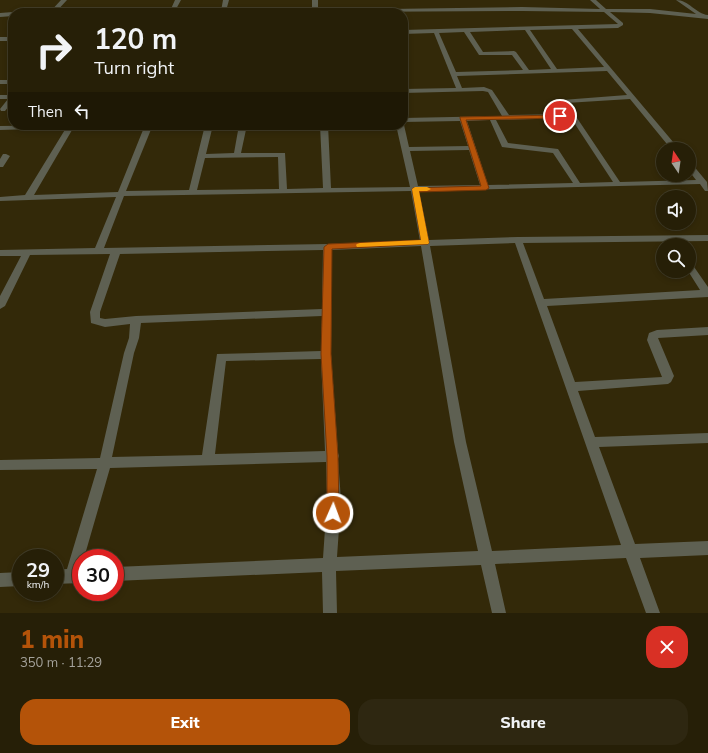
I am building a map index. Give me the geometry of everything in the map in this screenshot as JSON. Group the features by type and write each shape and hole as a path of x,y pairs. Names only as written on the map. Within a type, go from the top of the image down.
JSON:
{"street":[{"path":"57,8 64,0"},
{"path":"408,32 574,28 618,26 621,24 593,0"},
{"path":"680,0 706,17"},
{"path":"408,9 605,9 672,12 706,17"},
{"path":"574,28 669,142"},
{"path":"527,29 555,71"},
{"path":"466,30 481,54 514,53 528,72"},
{"path":"436,31 460,90"},
{"path":"453,74 608,69"},
{"path":"408,91 484,89 490,91 506,118"},
{"path":"618,184 573,116 562,103 564,101 632,97"},
{"path":"8,104 3,110 8,110"},
{"path":"408,120 573,116"},
{"path":"463,118 486,188"},
{"path":"492,118 505,145 555,151 578,185"},
{"path":"28,198 68,130"},
{"path":"98,251 147,130"},
{"path":"192,193 208,130"},
{"path":"238,155 242,130"},
{"path":"324,130 327,190"},
{"path":"401,130 415,189 460,443 488,558 499,613"},
{"path":"407,149 472,148"},
{"path":"202,156 282,155 283,191"},
{"path":"0,165 6,156"},
{"path":"696,174 708,189"},
{"path":"0,199 121,194 486,188 703,182"},
{"path":"696,239 708,238"},
{"path":"518,240 632,551 653,613"},
{"path":"0,254 328,247 518,240 656,242"},
{"path":"328,247 326,354 333,456 334,500 329,565 330,613"},
{"path":"116,251 94,312 95,320 105,323 136,320 327,312"},
{"path":"0,306 28,253"},
{"path":"696,276 708,293"},
{"path":"541,303 708,293"},
{"path":"84,549 105,463 129,353 134,338 136,320"},
{"path":"572,387 664,381 668,376 652,340 653,336 657,334 708,331"},
{"path":"208,460 221,357 326,354"},
{"path":"592,442 708,438"},
{"path":"0,465 333,456"},
{"path":"124,574 708,548"},
{"path":"0,580 12,579"}],"slow traffic":[{"path":"360,245 425,243 415,189 427,189"}],"route":[{"path":"333,513 333,456 326,354 328,247 425,243 415,189 486,188 463,118 560,116"}]}
